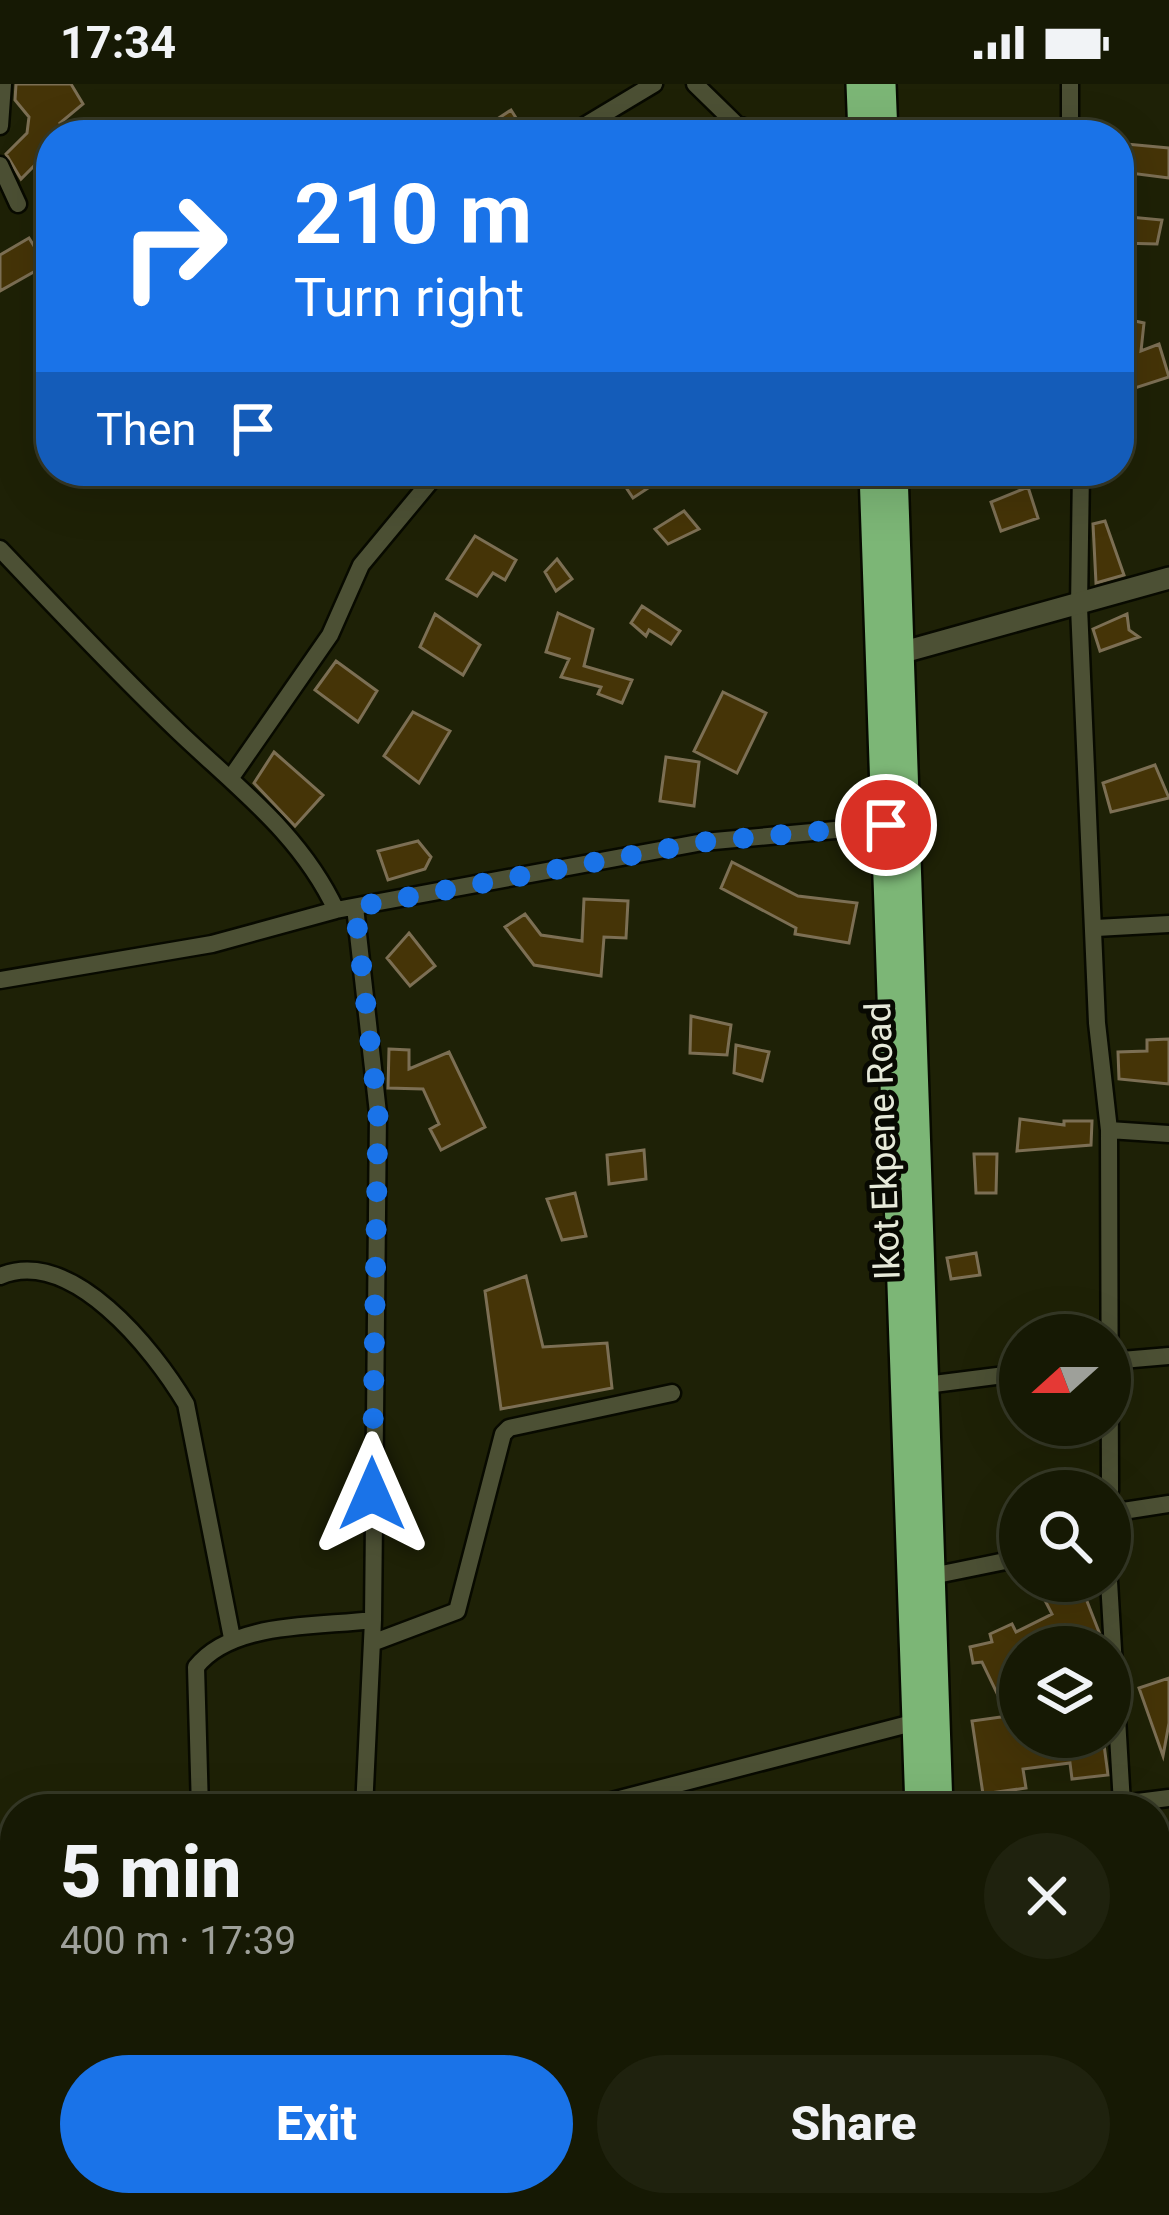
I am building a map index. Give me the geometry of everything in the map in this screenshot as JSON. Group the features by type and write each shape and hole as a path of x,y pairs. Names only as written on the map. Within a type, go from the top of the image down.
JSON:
{"highway":[{"path":"860,84 861,120"},
{"path":"882,84 883,120"},
{"name":"Ikot Ekpene Road","path":"874,486 898,825 926,1385 921,1578"},
{"name":"Ikot Ekpene Road","path":"894,486 900,653 898,825 921,1578 926,1719 937,1794"},
{"name":"Ikot Ekpene Road","path":"920,1794 926,1719"}],"street":[{"path":"0,126 3,84"},
{"path":"594,120 654,84"},
{"path":"694,84 732,120"},
{"path":"1070,84 1070,120"},
{"path":"0,165 18,204"},
{"path":"230,778 330,635 361,565 427,486"},
{"path":"1081,486 1079,607 1096,928 1096,1023 1109,1130 1111,1314"},
{"path":"0,549 304,853 345,909 378,1113 373,1620 365,1794"},
{"path":"900,653 1079,607 1169,578"},
{"path":"0,980 212,944 345,909 703,842 898,825"},
{"path":"1096,928 1169,924"},
{"path":"1109,1130 1169,1134"},
{"path":"0,1276 32,1269 106,1302 172,1380 186,1404 232,1638"},
{"path":"1131,1359 1169,1356"},
{"path":"926,1385 999,1376"},
{"path":"372,1642 458,1611 503,1434 509,1428 672,1394"},
{"path":"1131,1510 1169,1504"},
{"path":"921,1578 999,1562"},
{"path":"1110,1602 1121,1794"},
{"path":"200,1794 196,1667 232,1638 373,1620"},
{"path":"638,1794 926,1719"}],"building":[{"path":"16,84 71,84 83,104 64,120 36,120 36,164 21,179 6,154 27,133 29,117 15,100"},
{"path":"511,110 517,120 496,120"},
{"path":"1134,145 1169,148 1169,178 1134,174"},
{"path":"1134,217 1162,220 1157,244 1134,243"},
{"path":"29,238 36,249 36,271 0,291 0,255"},
{"path":"1134,288 1135,321 1144,323 1141,351 1159,344 1169,377 1134,388"},
{"path":"625,486 651,486 633,498"},
{"path":"1028,487 1038,518 1001,531 991,502"},
{"path":"684,511 699,529 668,544 655,529"},
{"path":"1105,521 1124,575 1096,583 1093,524"},
{"path":"475,536 516,560 505,580 493,573 477,596 447,579"},
{"path":"557,559 572,579 556,591 545,572"},
{"path":"642,606 680,631 671,644 649,630 646,636 631,623"},
{"path":"558,613 593,629 584,666 632,680 622,703 598,694 601,687 561,677 569,659 546,652"},
{"path":"435,614 480,645 463,675 420,647"},
{"path":"1127,614 1129,630 1139,637 1100,651 1093,629"},
{"path":"336,661 377,691 358,722 315,690"},
{"path":"723,692 766,713 737,773 694,751"},
{"path":"413,712 450,731 419,783 384,756"},
{"path":"274,752 323,795 295,826 254,783"},
{"path":"666,757 699,762 694,806 660,801"},
{"path":"1155,765 1169,798 1111,812 1103,783"},
{"path":"418,841 431,857 425,869 388,880 378,851"},
{"path":"732,862 798,896 857,903 849,943 795,934 796,928 721,888"},
{"path":"584,899 628,901 626,938 604,937 601,976 534,965 505,927 525,914 541,935 582,941"},
{"path":"409,933 435,966 410,986 387,958"},
{"path":"691,1016 731,1025 727,1055 690,1053"},
{"path":"1169,1039 1169,1084 1119,1079 1118,1052 1147,1051 1147,1040"},
{"path":"736,1045 769,1052 762,1081 734,1073"},
{"path":"389,1049 409,1050 409,1069 449,1052 485,1127 441,1150 430,1129 439,1124 423,1089 388,1088"},
{"path":"1020,1119 1064,1125 1064,1121 1092,1121 1091,1145 1017,1151"},
{"path":"644,1150 646,1179 609,1184 607,1155"},
{"path":"974,1154 997,1154 996,1193 976,1193"},
{"path":"575,1193 586,1236 562,1240 547,1199"},
{"path":"976,1253 980,1275 951,1279 947,1258"},
{"path":"526,1276 543,1347 607,1343 612,1388 501,1409 485,1291"},
{"path":"1046,1602 1087,1602 1097,1626 1028,1626 1052,1614"},
{"path":"999,1630 999,1697 982,1662 973,1663 970,1647 992,1642 990,1634"},
{"path":"1169,1678 1169,1723 1163,1756 1139,1688"},
{"path":"999,1717 999,1758 1106,1758 1108,1775 1072,1779 1070,1763 1023,1769 1026,1788 983,1794 972,1721"}],"route":[{"path":"372,1494 378,1113 355,907 703,842 886,825"}]}
